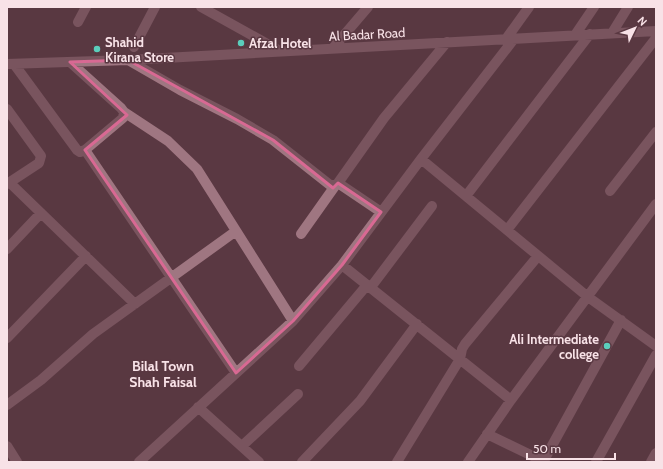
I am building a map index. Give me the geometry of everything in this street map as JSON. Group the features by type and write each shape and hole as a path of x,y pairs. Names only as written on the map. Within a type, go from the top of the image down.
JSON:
{"street":[{"path":"78,22 86,7"},
{"path":"134,47 155,7"},
{"path":"201,7 213,10 280,51"},
{"path":"333,48 368,7"},
{"path":"139,462 198,406 293,321 342,265 510,39 529,7"},
{"path":"575,35 594,7"},
{"path":"612,33 628,7"},
{"name":"Al Badar Road","path":"10,64 128,60 656,31"},
{"path":"466,196 590,34"},
{"path":"507,230 656,38"},
{"path":"301,234 384,118 447,42"},
{"path":"128,60 273,140 330,185 333,186 337,184 381,212"},
{"path":"70,62 124,112 168,141 197,169 293,321"},
{"path":"10,64 80,152 124,118 124,112"},
{"path":"7,109 41,156 39,162 8,183 135,304"},
{"path":"610,191 656,132"},
{"path":"84,150 236,373"},
{"path":"421,159 588,297 656,346"},
{"path":"468,462 511,400 656,204"},
{"path":"299,366 369,286 432,206"},
{"path":"7,249 41,213"},
{"path":"7,405 41,380 93,334 236,232"},
{"path":"7,338 86,256"},
{"path":"397,462 460,359 462,349 465,344 538,256"},
{"path":"342,265 511,400"},
{"path":"487,434 544,462 621,320"},
{"path":"302,462 360,401 417,324"},
{"path":"596,462 656,355"},
{"path":"242,446 298,394"},
{"path":"198,406 258,462"},
{"path":"7,446 17,462"},
{"path":"651,462 656,453"}],"highlighted area":[{"path":"128,60 273,140 333,188 338,183 381,212 342,265 293,321 236,373 85,150 127,115 70,62"}],"place":[{"name":"Afzal Hotel","path":"241,43"},
{"name":"Shahid Kirana Store","path":"97,49"},
{"name":"Ali Intermediate college","path":"607,346"}],"district":[{"name":"Bilal Town Shah Faisal","path":"163,374"}]}
